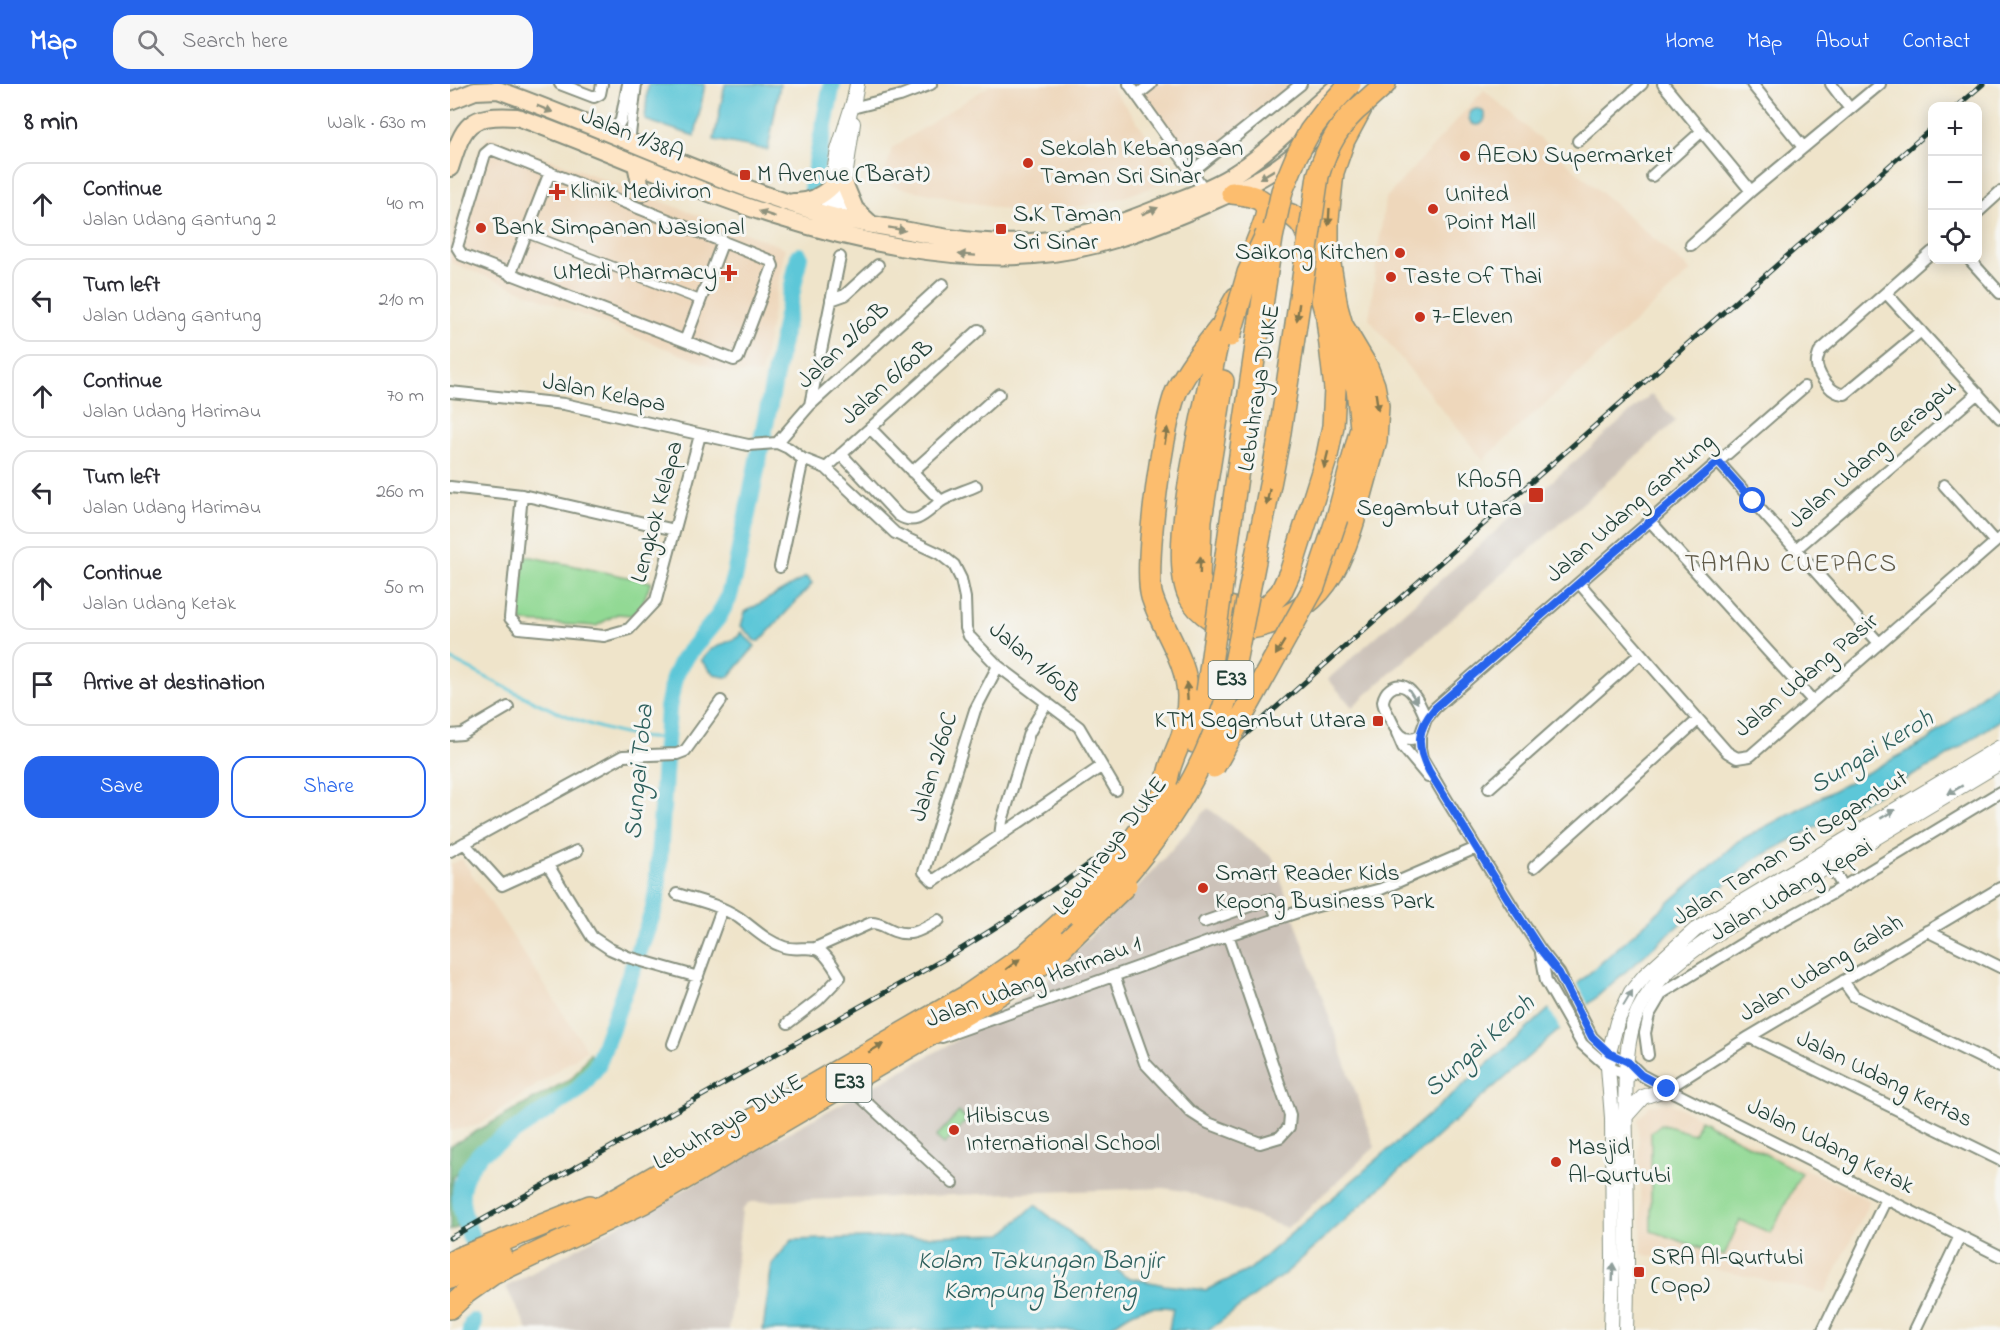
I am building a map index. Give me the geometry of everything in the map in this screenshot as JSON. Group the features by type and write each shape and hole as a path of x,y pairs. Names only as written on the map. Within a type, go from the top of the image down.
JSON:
{"highway":[{"name":"Lebuhraya DUKE","path":"488,1269 574,1223 964,997 1016,962 1047,937 1087,898 1119,861 1150,818 1167,788 1177,777 1187,760 1200,724 1207,692 1272,238 1282,191 1310,131 1350,84"},
{"name":"Lebuhraya DUKE","path":"488,1269 653,1197 1000,994 1056,954 1131,870 1180,804 1198,772 1220,720 1231,683 1279,439 1318,176 1324,155 1335,134 1369,93 1385,84"},
{"path":"1232,193 1249,195 1264,202 1266,215 1236,297 1201,425 1185,519 1182,571 1190,596 1202,613 1219,624 1240,630 1270,623 1287,615 1311,599 1334,572 1356,515 1376,441 1378,406 1374,385 1367,367 1342,325 1328,252 1328,219 1332,182 1340,150 1369,93"},
{"path":"1070,940 1133,877 1176,828 1198,798 1314,587 1337,518 1361,428 1357,388 1328,319 1313,267 1306,198 1309,171 1323,140 1344,110"},
{"path":"1282,191 1270,226 1248,273 1226,331 1201,520 1199,579 1207,594 1219,604 1247,612 1268,606 1281,592 1291,570 1322,473 1333,426 1335,389 1328,319"},
{"path":"1261,229 1272,217 1286,214 1293,216 1303,225 1310,245"},
{"path":"1167,788 1167,778 1188,713 1188,695 1185,673 1152,596 1150,568 1156,494 1171,410 1177,390 1197,358 1226,331"},
{"name":"E33","path":"450,1263 587,1207 605,1204"},
{"path":"450,1291 488,1269"},
{"name":"E33","path":"450,1278 488,1269"},
{"name":"E33","path":"450,1308 488,1269"}],"main road":[{"path":"832,224 873,225 978,242 1011,243 1050,240 1096,231 1228,178 1247,166 1340,84"},
{"name":"Jalan 1/38A","path":"450,101 475,91 501,87 601,132 783,201 832,224"},
{"path":"832,224 925,250 965,255 1035,255 1108,242 1155,226 1232,193 1279,166 1305,146 1344,110 1369,93"},
{"name":"Jalan 1/38A","path":"450,168 458,143 470,125 479,119 493,116 517,117 776,217 832,224"},
{"path":"601,132 618,147 651,167 709,173"},
{"path":"639,199 651,167"},
{"path":"639,199 651,167"},
{"path":"783,201 800,203 819,198 839,185 855,209 873,225"}],"street":[{"path":"560,84 594,97 600,94 602,84"},
{"path":"601,132 616,129 621,120 628,84"},
{"path":"629,143 636,84"},
{"path":"832,224 839,185 838,150 854,106 857,84"},
{"path":"854,106 900,96 931,84"},
{"path":"1129,84 1203,189"},
{"path":"1137,95 1151,84"},
{"path":"1191,172 1301,84"},
{"path":"1578,141 1642,84"},
{"path":"1663,84 1751,191"},
{"path":"1752,84 1803,147"},
{"path":"1831,84 1850,109"},
{"path":"1691,244 1880,84"},
{"path":"1652,176 1702,131"},
{"path":"491,149 550,172 639,199 723,241 771,261 773,266 738,358 734,360 462,255 457,247 485,154 491,149"},
{"path":"510,275 550,172"},
{"path":"1979,210 2000,192"},
{"path":"526,233 700,300"},
{"path":"684,341 723,241"},
{"path":"1921,331 1845,394 1838,394 1831,390 1817,368 1820,351 1928,256"},
{"path":"810,405 840,257"},
{"path":"1974,264 2000,293"},
{"path":"831,300 845,294 878,265"},
{"name":"Jalan 2/60B","path":"774,443 810,405 943,284"},
{"path":"1886,293 2000,418"},
{"name":"Jalan 6/60B","path":"826,468 979,330"},
{"name":"Jalan Udang Gantung","path":"1425,719 1486,663 1804,387"},
{"name":"Jalan Kelapa","path":"450,392 564,404 748,445 774,443"},
{"name":"Jalan Udang Geragau","path":"1796,549 1978,393"},
{"path":"912,472 999,394"},
{"path":"870,428 941,501"},
{"name":"Lengkok Kelapa","path":"522,495 510,618 519,628 604,636 629,629 656,600 700,435"},
{"name":"Jalan 1/60B","path":"774,443 803,459 826,468 895,533 940,554 954,565 961,579 965,598 966,628 969,636 999,666 1079,728 1116,790"},
{"path":"841,454 905,520 918,519 941,501 976,486"},
{"path":"780,567 803,459"},
{"path":"1718,462 1879,643"},
{"path":"1944,485 1997,540"},
{"path":"450,487 522,495 675,530"},
{"path":"895,533 905,520"},
{"path":"1650,520 1813,701"},
{"name":"Jalan Udang Pasir","path":"1579,583 1698,720 1727,752 1737,758 1750,756 1997,540"},
{"path":"1489,788 1640,654"},
{"name":"Jalan 2/60C","path":"999,666 975,710 924,872 933,881 1000,836"},
{"path":"1442,792 1403,747 1384,705 1385,695 1391,687 1401,685 1410,690 1425,719 1420,736 1422,758 1540,949 1559,973 1592,1037 1632,1071"},
{"path":"450,851 623,756 676,754 685,751 721,701"},
{"path":"1000,836 1002,821 1029,733 1047,702"},
{"path":"450,735 462,734 508,707"},
{"path":"1534,867 1698,720"},
{"path":"1397,732 1409,740 1420,736"},
{"name":"Jalan Taman Sri Segambut","path":"1611,1330 1612,1142 1608,1067 1617,1022 1631,992 1645,975 1695,930 2000,747"},
{"name":"Jalan Taman Sri Segambut","path":"1626,1330 1628,1291 1626,1116 1632,1071 1630,1035 1638,1012 1660,978 1719,932 2000,763"},
{"path":"1000,836 1102,766"},
{"name":"Jalan Udang Kepai","path":"1648,1056 1645,1033 1649,1015 1662,993 2000,792"},
{"path":"464,843 502,885 577,850"},
{"name":"Jalan Udang Harimau 1","path":"631,1212 934,1040 1227,935 1310,908 1381,889 1476,848"},
{"path":"548,865 592,937 627,957 698,977"},
{"path":"1830,866 1843,886"},
{"name":"Jalan Udang Galah","path":"1667,1089 1749,1037 2000,888"},
{"path":"677,894 722,909 738,917 764,939 793,950 813,949 872,923 879,923 907,934 914,933 939,920"},
{"path":"1204,922 1267,900 1273,903 1278,918"},
{"path":"673,1044 722,909"},
{"path":"1927,931 2000,967"},
{"path":"1114,976 1145,1063 1191,1112 1208,1123 1260,1143 1280,1137 1289,1127 1290,1115 1227,935"},
{"path":"788,1023 818,999 840,977 822,952 813,949"},
{"path":"1540,949 1546,981 1582,1044 1608,1067 1632,1071"},
{"path":"1843,981 1854,996 2000,1067"},
{"name":"Jalan Udang Kertas","path":"1749,1037 2000,1160"},
{"name":"Jalan Udang Ketak","path":"1632,1071 2000,1256"},
{"path":"850,1087 953,1183"},
{"path":"1626,1116 1643,1097 1667,1089"},
{"path":"1823,1330 1886,1199"},
{"path":"1915,1330 1960,1236"}],"shaded area":[{"name":"Sekolah Kebangsaan Taman Sri Sinar","path":"992,84 1109,84 1179,178 1115,200 1031,215 882,184 892,148"},
{"path":"1134,84 1296,84 1193,167"},
{"path":"1484,90 1691,271 1483,460 1369,319 1385,199"},
{"path":"489,136 785,248 761,374 725,372 450,262 450,240 479,150"},
{"path":"1651,394 1676,421 1352,707 1328,679"},
{"path":"1208,808 1273,858 1375,1147 1287,1228 1185,1191 1163,1188 750,1202 742,1210 729,1330 528,1330 506,1287 952,1043 1047,980 1144,881"},
{"path":"462,859 587,1050 479,1125 450,1131 450,865"},
{"path":"1670,1103 1870,1201 1825,1293 1642,1254 1638,1120 1649,1106"}],"green space":[{"path":"522,557 532,557 651,582 641,607 632,615 617,614 596,626 522,622 515,617"},
{"path":"590,1053 593,1063 573,1088 482,1145 453,1177 452,1199 458,1227 450,1231 450,1146 572,1078"},
{"path":"959,1112 967,1120 944,1144 936,1137"},
{"path":"1699,1119 1801,1173 1771,1233 1740,1220 1724,1256 1651,1231 1651,1132 1661,1124 1693,1134"}],"water":[{"path":"648,84 705,84 695,136 645,120"},
{"path":"725,84 780,84 768,150 714,140"},
{"path":"1474,109 1480,109 1485,117 1483,123 1474,125 1469,120 1469,114"},
{"path":"806,577 812,583 811,585 760,641 756,641 741,626 745,612"},
{"path":"741,632 755,646 729,677 713,673 701,660 710,650 738,637"},
{"name":"Kolam Takungan Banjir Kampung Benteng","path":"2000,680 2000,720 1938,762 1752,861 1440,1134 1287,1272 1209,1330 1169,1330 1173,1308 1153,1307 1130,1314 1107,1330 763,1330 772,1264 792,1240 1003,1234 1035,1205 1126,1277 1164,1285 1206,1290 1249,1270 1476,1074 1738,841 1927,741"}],"pier":[{"path":"1576,981 1589,1007 1561,1031 1548,1006"}],"waterway":[{"name":"Sungai Toba","path":"812,188 832,84"},
{"name":"Sungai Toba","path":"472,1240 461,1205 462,1184 466,1174 481,1153 578,1090 597,1066 653,912 657,893 668,708 674,678 682,661 718,617 728,599 799,256"},
{"path":"450,659 539,704 586,723 633,736 665,739"},
{"name":"Sungai Toba","path":"471,1330 473,1322"}],"railway":[{"path":"1962,102 1983,84"},
{"path":"450,1238 953,954 1002,924 1119,842 1228,750 1928,132"}],"place":[{"name":"AEON Supermarket","path":"1465,156"},
{"name":"Sekolah Kebangsaan Taman Sri Sinar","path":"1028,163"},
{"name":"M Avenue (Barat)","path":"745,175"},
{"name":"Klinik Mediviron","path":"557,192"},
{"name":"United Point Mall","path":"1433,209"},
{"name":"Bank Simpanan Nasional","path":"481,228"},
{"name":"S.K Taman Sri Sinar","path":"1001,229"},
{"name":"Saikong Kitchen","path":"1400,253"},
{"name":"UMedi Pharmacy","path":"729,273"},
{"name":"Taste Of Thai","path":"1391,277"},
{"name":"7-Eleven","path":"1420,317"},
{"name":"KA05A Segambut Utara","path":"1536,495"},
{"name":"KTM Segambut Utara","path":"1378,721"},
{"name":"Smart Reader Kids Kepong Business Park","path":"1203,888"},
{"name":"Hibiscus International School","path":"954,1130"},
{"name":"Masjid Al-Qurtubi","path":"1556,1162"},
{"name":"SRA Al-Qurtubi (Opp)","path":"1639,1272"}],"district":[{"name":"TAMAN CUEPACS","path":"1791,565"}],"route":[{"path":"1667,1089 1641,1075 1628,1062 1609,1053 1592,1037 1559,973 1514,909 1429,771 1422,758 1420,736 1425,719 1435,708 1718,462 1753,501"}],"water label":[{"name":"Sungai Keroh","path":"1872,753"},
{"name":"Sungai Keroh","path":"1480,1047"}]}
